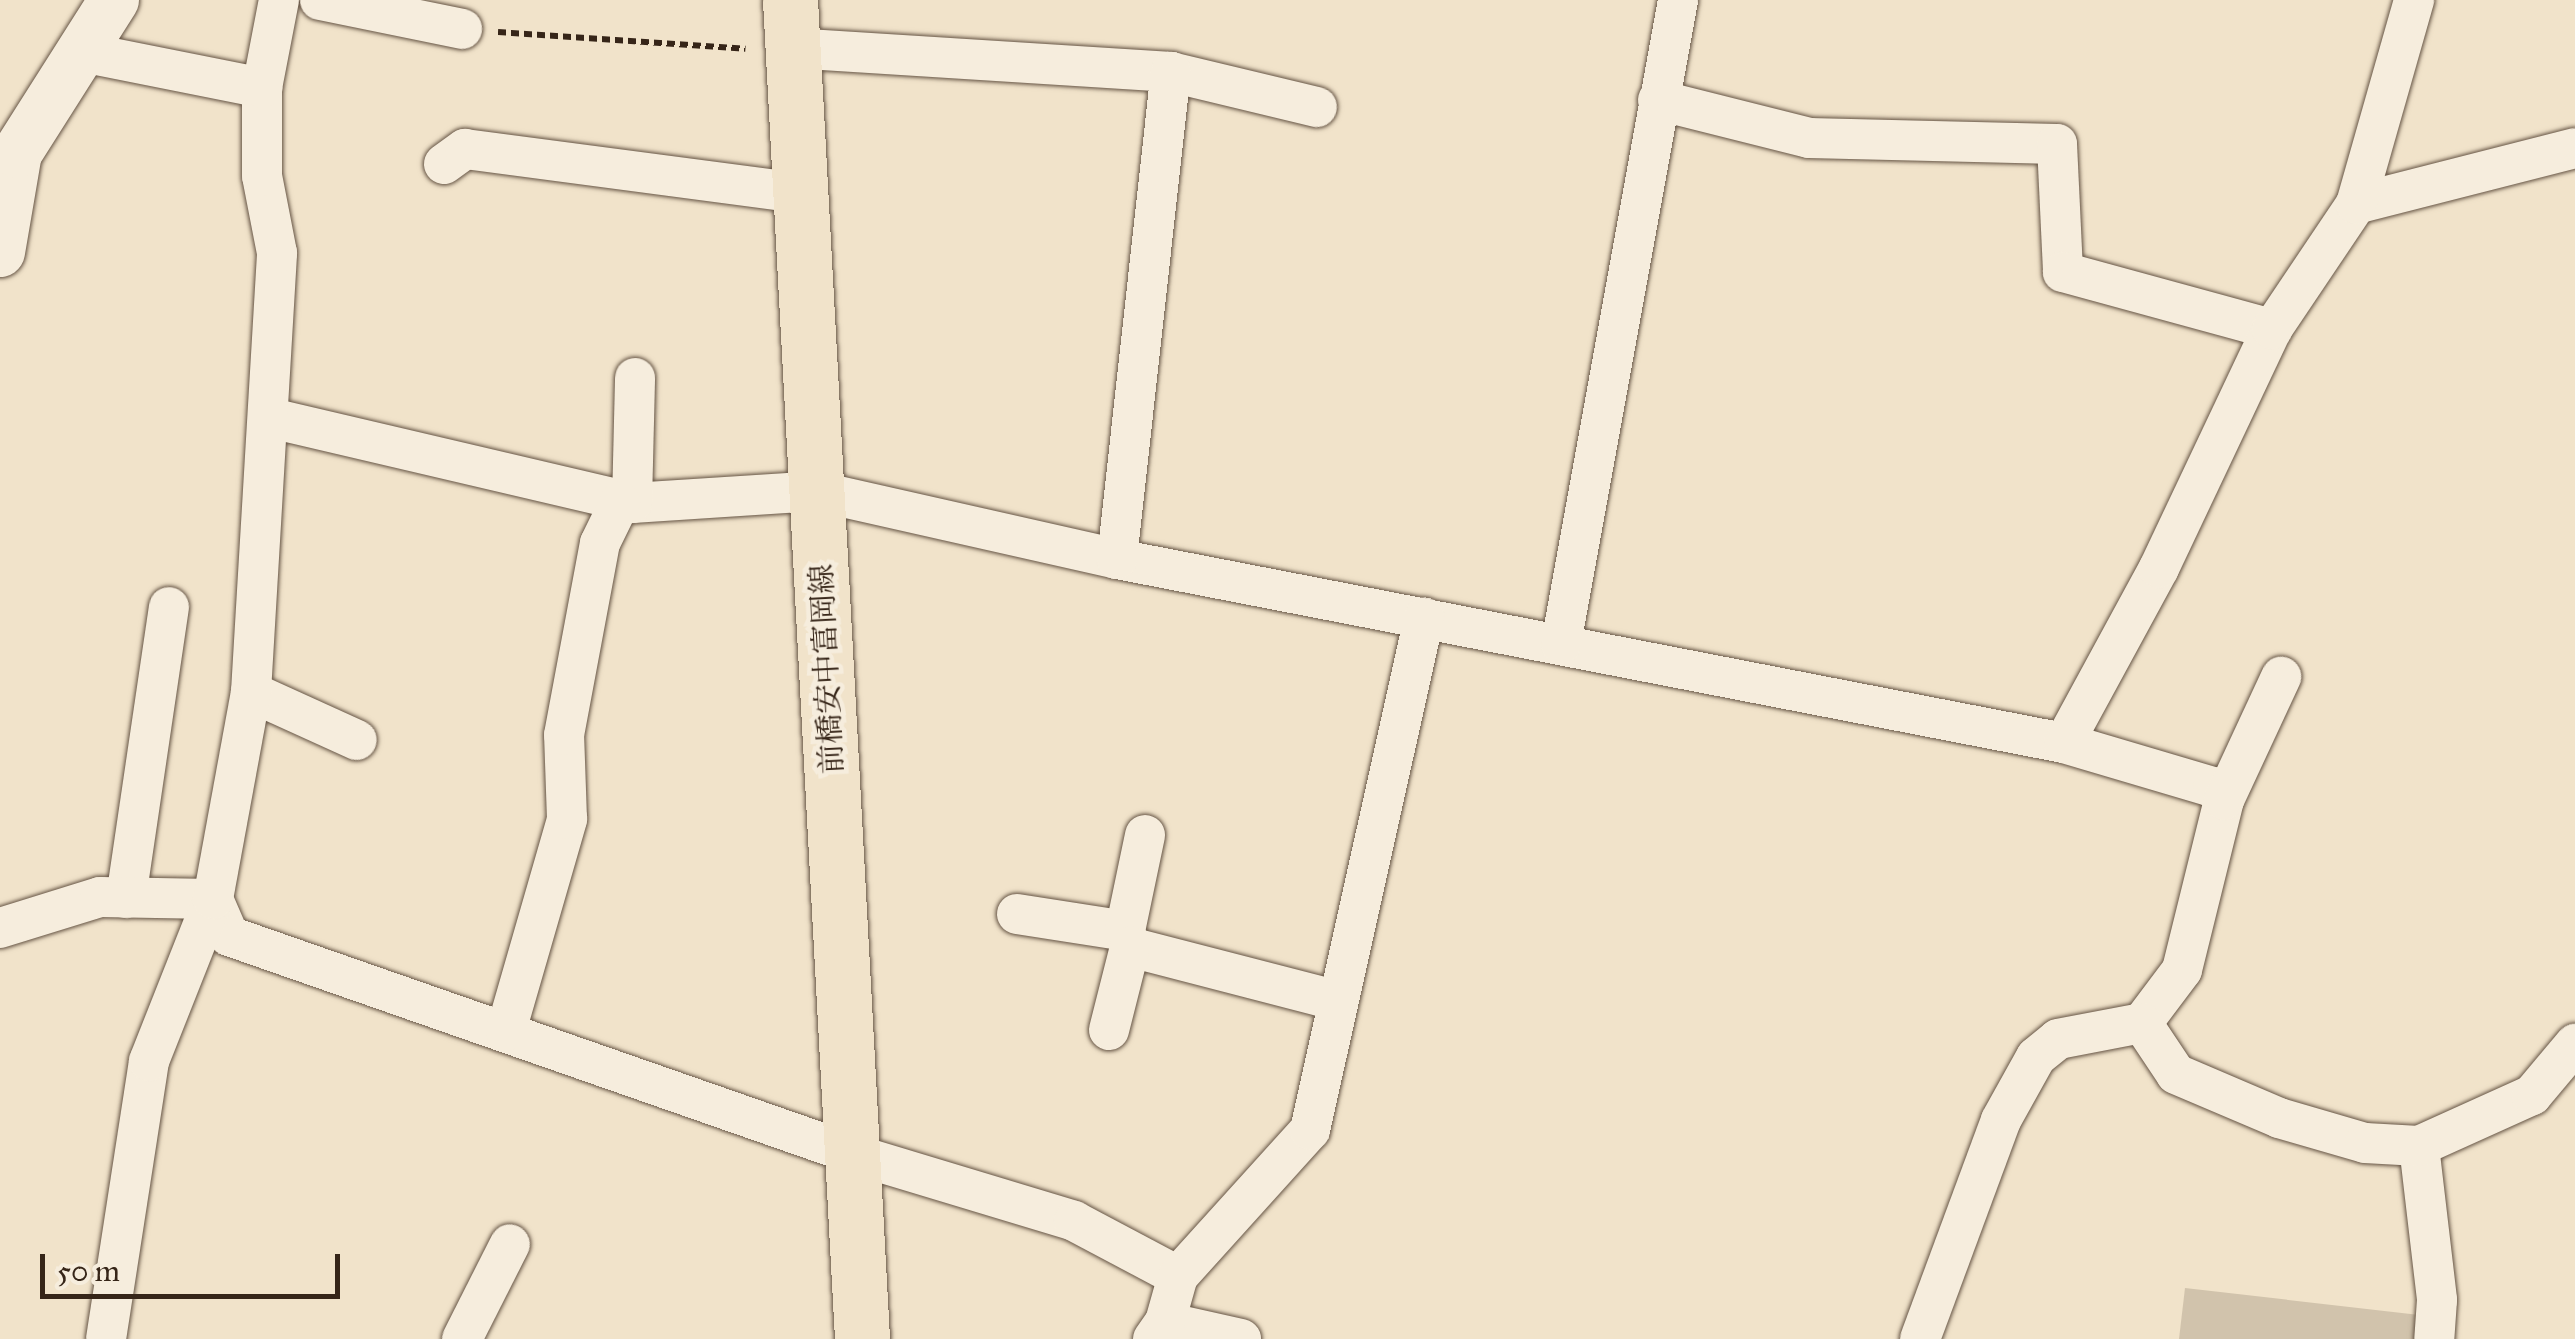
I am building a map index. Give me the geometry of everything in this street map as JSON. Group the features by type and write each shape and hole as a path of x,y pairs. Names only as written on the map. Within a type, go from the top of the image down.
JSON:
{"main road":[{"name":"前橋安中富岡線","path":"791,24 856,1155 862,1339"}],"street":[{"path":"0,252 17,153 114,0"},
{"path":"106,1339 150,1061 213,898 251,692 271,418 277,253 262,176 262,88 279,0"},
{"path":"320,0 462,29"},
{"path":"1561,644 1678,0"},
{"path":"2064,743 2158,568 2272,328 2356,204 2414,0"},
{"path":"791,24 1171,72 1317,107"},
{"path":"82,52 262,88"},
{"path":"1117,559 1171,72"},
{"path":"1658,100 1809,138 2057,144 2064,272 2272,328"},
{"path":"2356,204 2575,148"},
{"path":"444,164 465,149 798,192"},
{"path":"506,1031 567,818 564,735 600,543 626,503 635,378"},
{"path":"271,418 626,503 816,491 1117,559 2064,743 2213,786 2224,800"},
{"path":"126,898 169,607"},
{"path":"1241,1339 1159,1331 1178,1276 1310,1130 1334,1000 1424,618"},
{"path":"1920,1339 2000,1120 2036,1058 2058,1039 2142,1022 2182,970 2224,800 2282,677"},
{"path":"251,692 357,740"},
{"path":"1109,1030 1144,835"},
{"path":"0,928 100,898 213,898"},
{"path":"213,898 229,936 856,1155 1074,1221 1178,1276"},
{"path":"1017,914 1128,939 1334,1000"},
{"path":"2142,1022 2176,1074 2279,1118 2365,1144 2419,1146 2532,1095 2575,1044"},
{"path":"2419,1146 2437,1300 2434,1339"},
{"path":"462,1339 510,1244"}],"path":[{"path":"462,29 687,50 791,24"}],"shaded area":[{"path":"2185,1288 2428,1316 2426,1339 2179,1339"}]}
